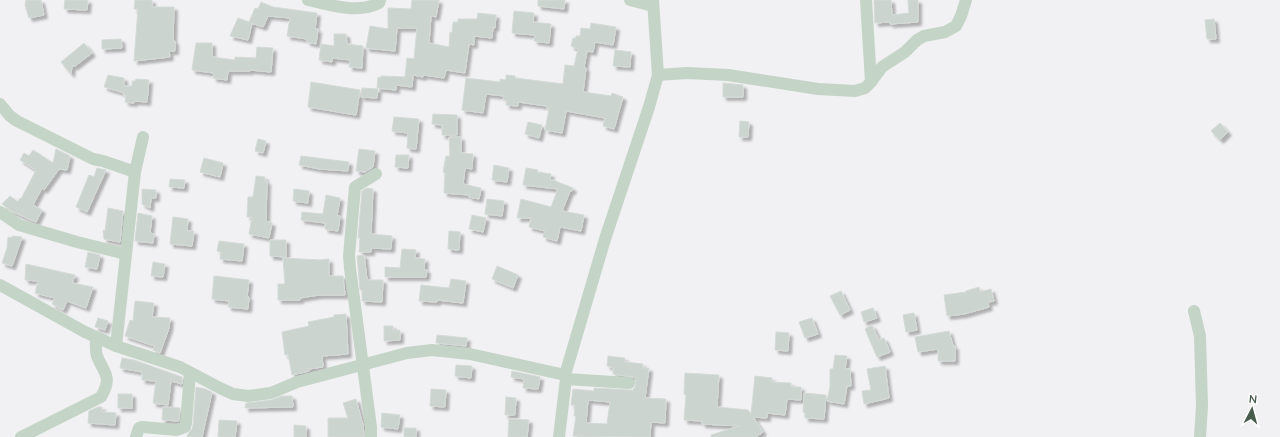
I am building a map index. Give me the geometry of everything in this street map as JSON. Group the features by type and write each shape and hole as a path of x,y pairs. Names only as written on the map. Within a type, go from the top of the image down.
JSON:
{"street":[{"path":"308,0 359,8 375,6 380,3 380,0"},
{"path":"559,437 566,377 605,239 649,107 658,75 653,3 630,0"},
{"path":"866,0 872,82"},
{"path":"658,75 687,73 728,75 777,83 841,91 855,91 865,88 872,82 882,67 905,52 917,40 924,36 945,32 956,26 966,0"},
{"path":"0,104 10,116 17,121 93,159 135,172"},
{"path":"116,346 135,172 143,137"},
{"path":"371,437 371,427 351,281 349,256 355,187 376,174"},
{"path":"0,212 19,225 77,242 126,254"},
{"path":"0,285 85,332 116,346 180,367 233,394 248,396 271,393 297,382 363,364 407,353 432,350 470,354 566,377 629,383"},
{"path":"1194,311 1200,336 1202,406 1200,437"},
{"path":"21,437 102,397 107,382 106,374 97,356 95,345 96,337"},
{"path":"136,437 139,428 142,427 177,430 185,427 190,373"}],"building":[{"path":"26,0 41,0 44,15 29,18 25,5"},
{"path":"65,0 88,0 87,10 64,9"},
{"path":"135,0 152,0 152,7 174,7 173,41 175,41 175,51 169,51 170,57 134,61 138,9 134,9"},
{"path":"412,0 439,0 436,17 431,16 429,43 449,47 450,32 452,33 453,22 458,22 458,19 477,19 478,13 496,15 495,28 493,27 492,38 474,36 474,45 469,44 465,73 446,70 444,78 413,75 412,87 396,85 396,90 377,88 378,77 405,77 407,58 414,59 417,28 397,28 395,51 366,48 370,26 388,29 388,8 411,9"},
{"path":"538,0 565,0 564,9 538,6"},
{"path":"874,0 891,0 892,15 909,13 908,0 918,0 918,22 890,24 890,22 875,23"},
{"path":"261,2 273,7 317,13 315,29 318,29 316,44 307,42 307,39 287,36 290,18 268,16 263,27 249,22 255,8 258,9"},
{"path":"514,11 534,13 533,22 551,24 549,43 534,41 535,35 512,33"},
{"path":"238,18 252,23 248,40 230,36"},
{"path":"1214,19 1216,39 1207,39 1205,20"},
{"path":"591,23 616,27 613,45 595,42 593,52 587,51 584,67 586,68 583,92 611,96 612,93 623,97 614,129 603,126 605,118 566,111 562,133 545,130 549,109 547,109 547,106 518,102 518,106 506,105 507,101 503,100 504,96 486,94 483,113 462,110 466,78 500,82 500,79 506,80 506,75 515,76 515,78 563,84 565,65 574,66 578,49 571,46 573,38 580,36 581,28 590,29"},
{"path":"334,34 346,34 347,44 363,46 362,68 349,67 350,60 332,58 332,62 319,60 321,44 334,46"},
{"path":"121,39 122,48 102,49 102,40"},
{"path":"84,43 92,53 75,66 72,66 71,74 61,62"},
{"path":"196,43 212,43 212,57 235,60 235,57 256,58 257,47 273,48 271,72 250,70 228,71 227,80 213,78 214,73 192,70"},
{"path":"615,50 631,52 630,67 613,66"},
{"path":"108,75 124,78 124,86 132,86 132,81 135,81 136,79 149,80 147,102 125,102 126,95 123,95 124,93 104,87"},
{"path":"311,82 360,90 356,115 308,107"},
{"path":"723,83 743,85 743,97 723,97"},
{"path":"362,88 378,89 377,98 361,97"},
{"path":"433,114 457,115 457,135 442,135 442,125 432,124"},
{"path":"394,117 419,119 416,149 407,148 408,133 392,131"},
{"path":"740,121 749,122 748,137 739,137"},
{"path":"528,122 542,125 539,138 525,134"},
{"path":"1220,123 1228,132 1220,140 1211,131"},
{"path":"449,137 461,137 461,153 473,154 472,169 465,168 463,184 481,188 479,199 469,197 469,195 444,193 445,173 443,172 446,156 450,156"},
{"path":"258,139 266,141 263,153 255,151"},
{"path":"56,149 70,156 67,170 59,169 44,190 42,188 33,205 42,210 36,222 11,211 2,204 10,196 18,202 20,198 21,199 36,170 20,160 24,153 29,156 33,150 53,163"},
{"path":"359,149 375,151 373,167 365,172 356,171"},
{"path":"396,155 409,155 408,168 395,167"},
{"path":"301,156 349,162 348,171 320,169 299,165"},
{"path":"204,158 223,163 220,177 200,172"},
{"path":"494,165 509,168 507,182 492,180"},
{"path":"97,168 106,170 87,212 76,207 89,175 94,177"},
{"path":"526,168 538,170 537,172 551,174 550,179 573,188 572,191 570,191 562,211 584,215 581,231 560,227 557,241 543,237 545,231 529,227 531,218 517,218 521,199 551,207 558,189 523,185"},
{"path":"256,176 265,177 264,181 267,181 266,221 272,223 269,238 249,234 252,217 247,217 248,197 253,197"},
{"path":"170,179 185,180 184,188 169,187"},
{"path":"367,188 373,189 371,234 392,236 391,249 371,248 371,252 359,252 360,237 358,238 362,191"},
{"path":"142,189 156,190 156,198 151,198 150,208 142,204"},
{"path":"294,189 309,191 308,203 293,201"},
{"path":"326,195 340,198 337,216 340,216 338,231 325,229 325,223 301,220 302,212 323,214"},
{"path":"487,199 504,201 502,216 485,214"},
{"path":"108,208 123,211 120,242 104,239 103,230 105,231"},
{"path":"138,213 152,216 150,233 154,234 153,243 135,241"},
{"path":"472,215 486,218 483,232 469,229"},
{"path":"173,217 188,219 187,231 194,231 192,246 170,244"},
{"path":"449,231 460,232 459,250 448,249"},
{"path":"12,236 22,237 12,266 2,263 7,248 8,237 12,238"},
{"path":"270,240 286,240 286,257 270,256"},
{"path":"219,241 244,244 242,261 220,259 221,252 217,251"},
{"path":"402,249 416,250 415,258 425,259 424,269 427,270 426,277 385,277 385,267 400,268"},
{"path":"88,252 100,255 97,269 85,267"},
{"path":"364,255 367,280 383,280 382,302 362,301 362,290 360,290 357,256"},
{"path":"283,258 329,259 329,276 343,276 345,295 319,295 300,298 300,300 278,300 278,284 285,284"},
{"path":"153,262 165,264 163,277 151,276"},
{"path":"26,264 75,275 72,283 93,287 86,308 67,301 63,310 52,304 55,298 35,293 38,281 25,280"},
{"path":"497,266 518,275 513,288 492,279"},
{"path":"214,276 249,280 247,297 249,297 248,309 228,307 229,301 212,299"},
{"path":"451,279 466,281 463,303 437,300 437,302 419,301 421,285 449,288"},
{"path":"979,287 980,292 991,289 994,301 988,302 989,307 964,314 947,316 944,295 966,292"},
{"path":"841,291 850,310 840,315 830,296"},
{"path":"135,301 154,303 152,317 170,318 169,328 160,353 153,350 154,346 125,336 130,320 133,321"},
{"path":"873,308 877,318 864,322 861,312"},
{"path":"914,313 917,330 906,332 903,315"},
{"path":"346,314 348,354 322,356 323,367 309,369 309,371 292,375 288,354 285,355 282,332 309,326 308,322 334,317 334,315"},
{"path":"98,318 108,321 105,330 95,327"},
{"path":"812,318 818,334 805,338 799,322"},
{"path":"872,325 879,340 884,338 890,352 877,357 865,329"},
{"path":"384,326 393,326 393,331 400,330 400,340 384,341"},
{"path":"949,331 953,346 955,346 955,361 938,361 938,349 918,352 915,337"},
{"path":"776,332 789,333 788,351 775,350"},
{"path":"437,335 467,338 466,346 436,343"},
{"path":"835,355 847,356 845,369 850,369 851,386 847,386 844,404 827,401 830,387 830,369 833,369"},
{"path":"608,356 625,358 625,362 643,364 642,368 649,368 645,398 666,399 665,423 651,422 650,437 573,436 576,416 574,416 575,405 571,405 573,389 594,391 594,388 633,390 635,387 636,380 633,377 613,374 613,367 607,366","holes":["588,400 610,402 607,424 586,423"]},
{"path":"122,358 134,360 182,377 182,384 171,381 168,405 153,403 156,381 142,380 142,372 120,368"},
{"path":"456,365 472,366 471,378 455,376"},
{"path":"885,366 889,398 864,404 862,391 871,390 867,369"},
{"path":"512,371 540,377 538,389 523,388 524,379 511,377"},
{"path":"685,373 719,375 717,407 748,410 751,414 755,376 772,378 772,382 791,383 791,387 801,387 801,400 787,399 785,415 767,413 767,418 753,417 763,432 756,437 711,437 711,435 740,426 702,424 702,421 684,420 686,395 684,394"},
{"path":"196,387 212,392 202,437 187,437 193,425"},
{"path":"431,389 446,390 445,407 430,406"},
{"path":"804,393 826,395 824,419 805,418 805,413 803,412"},
{"path":"118,394 132,394 132,408 118,408"},
{"path":"282,396 292,396 293,407 245,408 246,403 272,400"},
{"path":"506,397 516,398 515,415 505,415"},
{"path":"356,399 363,423 364,437 328,437 328,418 348,418 343,403"},
{"path":"102,407 102,412 116,413 115,425 88,423 89,411"},
{"path":"163,407 180,408 179,421 162,420"},
{"path":"382,413 400,415 398,429 381,427"},
{"path":"509,419 529,420 527,437 508,437"},
{"path":"219,420 237,421 235,437 218,437"},
{"path":"294,425 306,426 306,437 294,437"},
{"path":"404,428 416,428 416,437 404,437"}]}
